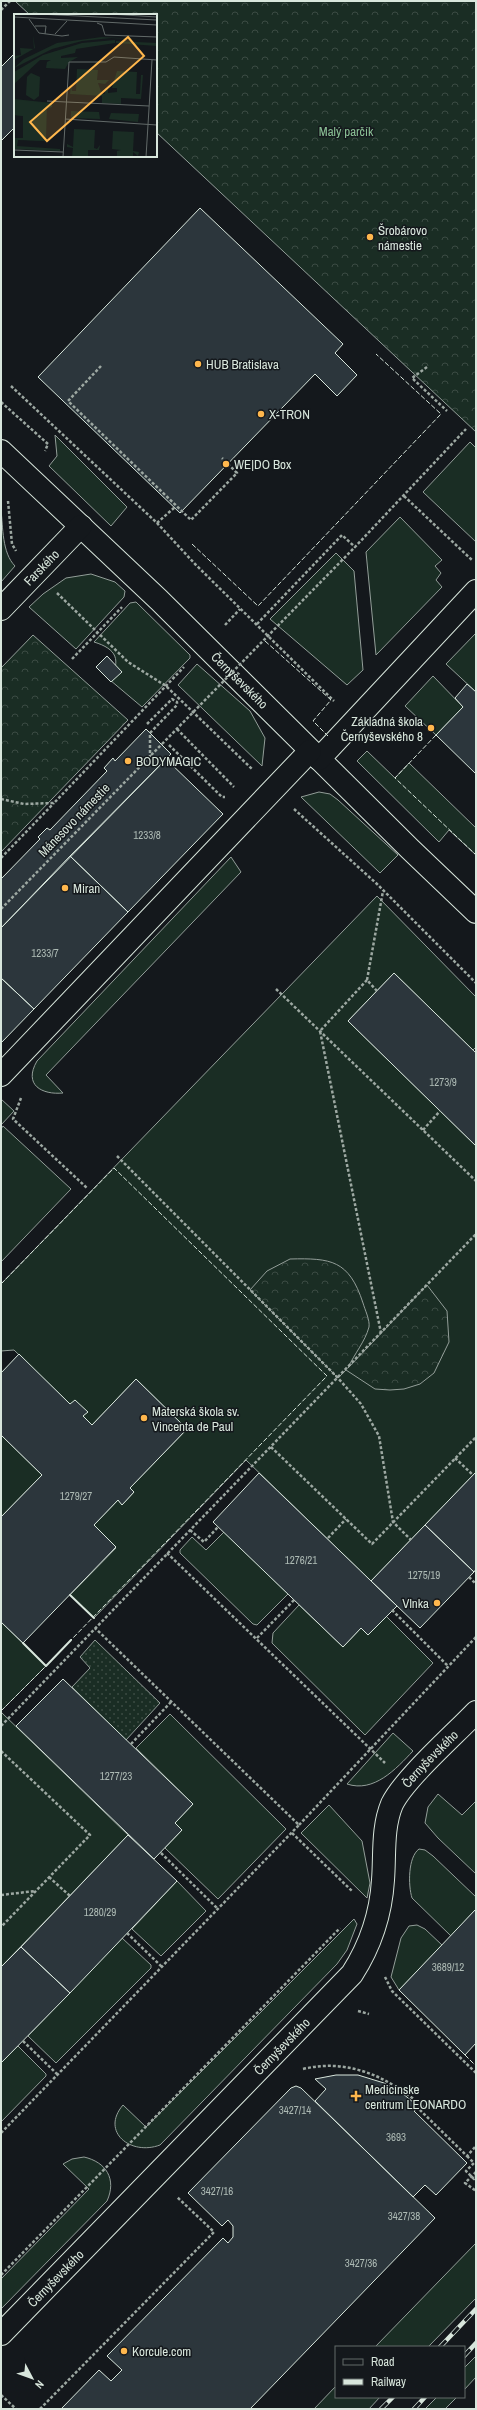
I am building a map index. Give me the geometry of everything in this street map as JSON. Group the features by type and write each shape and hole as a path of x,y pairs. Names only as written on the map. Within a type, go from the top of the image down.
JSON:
{"street":[{"name":"Černyševského","path":"1,451 143,585 314,755 476,912"},
{"name":"Farského","path":"1,609 81,526"},
{"path":"1,1075 314,755 354,720 476,591"},
{"name":"Černyševského","path":"1,2334 352,1974 362,1958 377,1914 383,1882 386,1822 393,1804 407,1784 476,1712"}],"path":[{"path":"1,10 10,1"},
{"path":"101,366 68,401 191,520 237,473 222,458"},
{"path":"427,367 412,378 447,411"},
{"path":"11,386 157,523 195,564 354,720"},
{"name":"Mánesovo námestie","path":"1,909 355,547 466,429"},
{"path":"404,496 476,564"},
{"path":"157,523 175,507"},
{"path":"256,624 342,535 355,547"},
{"path":"72,659 143,585"},
{"path":"147,724 172,699 177,702 177,705 150,733 150,757"},
{"path":"1,858 138,716"},
{"path":"177,729 234,785 234,791"},
{"path":"169,745 222,797 228,797 231,794"},
{"path":"1,799 24,804 54,803"},
{"path":"376,884 476,983"},
{"path":"320,1031 367,980 383,891"},
{"path":"367,980 377,991"},
{"path":"276,989 476,1182"},
{"path":"320,1031 381,1333"},
{"path":"23,1092 13,1119 87,1188"},
{"path":"423,1130 440,1111"},
{"path":"117,1156 338,1378 361,1404 379,1436 393,1522 411,1540"},
{"path":"1,1726 476,1234"},
{"path":"271,1446 372,1544 476,1437"},
{"path":"455,1458 473,1475"},
{"path":"328,1538 346,1519"},
{"path":"190,1530 204,1542 218,1527"},
{"path":"167,1553 370,1748"},
{"path":"469,1578 476,1584"},
{"path":"256,1638 294,1600"},
{"path":"392,1610 448,1666"},
{"path":"95,1628 299,1825"},
{"path":"1,2133 292,1833 370,1748 476,1637"},
{"path":"131,1744 171,1702"},
{"path":"1,1751 90,1835 1,1927"},
{"path":"292,1833 354,1893"},
{"path":"161,1853 218,1909"},
{"path":"49,1877 70,1896"},
{"path":"1,1895 36,1891"},
{"path":"1,2275 343,1926"},
{"path":"127,1933 162,1967"},
{"path":"384,1974 392,1991 476,2074"},
{"path":"23,2040 58,2075"},
{"path":"300,2069 317,2065 341,2066 376,2074 392,2082 423,2107 420,2110 474,2163 466,2171 474,2179 476,2176"},
{"path":"467,2156 476,2146"},
{"path":"476,2172 466,2183 476,2192"},
{"path":"40,2409 214,2232 173,2193"},
{"path":"1,2395 16,2409"}],"green space":[{"name":"Malý parčík","path":"15,1 476,1 476,432 157,133 157,14 29,14"},
{"path":"55,435 127,507 111,526 49,466 57,456"},
{"path":"470,442 476,448 476,542 423,492"},
{"path":"1,510 5,547 11,561 15,566 1,582"},
{"path":"400,517 442,560 435,566 441,573 436,580 442,587 376,655 366,552"},
{"path":"336,553 354,571 363,670 347,685 270,619"},
{"path":"91,574 115,582 125,591 124,597 76,649 29,607 43,594 66,578"},
{"path":"136,602 190,655 190,658 142,707 110,680 115,667 115,656 108,648 94,642 130,603"},
{"path":"476,633 476,692 446,664"},
{"path":"33,635 128,720 1,852 1,668"},
{"path":"197,664 250,711 265,738 262,766 178,685"},
{"path":"433,676 463,707 436,735 405,706"},
{"path":"367,751 395,778 409,763 476,828 476,855 449,830 439,842 357,761"},
{"path":"319,792 330,794 338,800 398,855 380,873 301,797"},
{"path":"231,857 241,872 46,1075 63,1093 48,1092 37,1087 32,1076 33,1069 37,1061"},
{"path":"377,896 476,997 476,1047 473,1050 394,973 348,1021 476,1146 476,1472 371,1581 246,1460 94,1618 70,1595 116,1548 94,1525 118,1500 122,1505 134,1492 130,1488 187,1429 136,1379 92,1425 83,1416 87,1412 70,1404 14,1350 1,1351 1,1284"},
{"path":"1,1099 14,1111 1,1125"},
{"path":"3,1126 71,1189 1,1262 1,1129"},
{"path":"290,1259 317,1259 337,1264 345,1270 358,1289 369,1321 369,1327 365,1338 348,1368 427,1285 447,1311 449,1342 434,1373 420,1384 404,1389 390,1390 375,1389 346,1370 338,1378 250,1290 267,1271"},
{"path":"1,1435 42,1475 1,1517"},
{"path":"224,1532 288,1594 257,1625 253,1624 180,1553 180,1550 192,1537 206,1550"},
{"path":"299,1605 343,1647 361,1628 386,1616 433,1663 365,1735 272,1643 273,1633"},
{"path":"1,1622 46,1666 1,1711"},
{"path":"95,1640 160,1703 126,1740 72,1687 90,1668 80,1657"},
{"path":"1,1712 128,1835 1,1967"},
{"path":"170,1714 286,1829 218,1899 165,1848 182,1830 175,1823 193,1804 136,1748"},
{"path":"393,1733 413,1751 384,1778 366,1785 357,1786 347,1784"},
{"path":"438,1794 462,1815 476,1801 476,1874 438,1838 425,1823 428,1807"},
{"path":"329,1805 362,1841 370,1883 367,1898 301,1833"},
{"path":"419,1849 425,1850 433,1856 476,1897 476,1909 451,1936 412,1898 410,1886 411,1865 415,1853"},
{"path":"177,1881 206,1911 161,1956 132,1929"},
{"path":"354,1919 357,1924 347,1950 337,1964 160,2145 149,2148 139,2147 129,2144 122,2139 117,2132 115,2124 117,2115 123,2105 146,2127"},
{"path":"417,1925 425,1929 442,1945 399,1990 391,1977 401,1938 409,1926"},
{"path":"122,1938 151,1965 151,1968 56,2063 28,2036"},
{"path":"18,2046 46,2074 46,2076 1,2122 1,2063"},
{"path":"84,2157 92,2159 104,2167 108,2173 111,2186 107,2201 1,2309 1,2279 89,2189 63,2164 72,2159"},
{"path":"476,2243 476,2298 429,2346 376,2346"},
{"path":"476,2356 476,2377 465,2389 465,2367"},
{"path":"335,2387 335,2398 379,2398 369,2409 314,2409"},
{"path":"436,2398 456,2398 445,2409 425,2409"}],"building":[{"path":"14,54 14,128 1,141 1,67"},
{"name":"HUB Bratislava","path":"200,208 343,344 335,353 357,375 337,396 315,374 180,513 38,377"},
{"path":"107,656 122,672 111,682 96,667"},
{"path":"467,684 476,692 476,774 436,735 463,707 455,698"},
{"path":"146,729 171,754 1,928 1,879 40,839 38,837 47,828 50,830 107,771 104,768 113,758 115,761"},
{"path":"166,759 223,814 128,912 70,856"},
{"path":"70,856 128,912 34,1009 1,978 1,928"},
{"path":"394,973 476,1053 476,1146 348,1021"},
{"path":"1,978 34,1009 1,1043"},
{"path":"19,1354 70,1404 75,1400 88,1412 83,1416 92,1425 136,1379 187,1429 130,1488 134,1492 122,1505 118,1500 94,1525 116,1547 23,1643 1,1622 1,1517 42,1475 1,1435 1,1373"},
{"path":"476,1472 476,1569 474,1572 425,1525"},
{"path":"259,1473 397,1606 368,1635 361,1628 343,1647 213,1522"},
{"path":"425,1525 474,1572 420,1628 371,1581"},
{"path":"63,1679 193,1804 175,1823 182,1830 154,1859 16,1726"},
{"path":"128,1835 177,1881 70,1993 21,1947"},
{"path":"476,1909 476,2043 465,2055 399,1990"},
{"path":"21,1947 70,1993 1,2063 1,1967"},
{"path":"336,2075 358,2075 384,2083 402,2093 419,2107 414,2111 467,2163 436,2195 425,2185 413,2197 315,2101 326,2089 315,2079"},
{"path":"296,2086 301,2088 435,2218 250,2409 61,2409 99,2370 111,2381 122,2370 107,2356 223,2238 228,2243 233,2237 233,2226 228,2220 222,2226 188,2193 291,2088"}],"railway":[{"path":"441,2346 476,2309"},
{"path":"465,2355 476,2343"},
{"path":"381,2409 392,2398"},
{"path":"414,2409 424,2398"}],"fence":[{"path":"192,544 258,606 441,414 376,354"},
{"path":"265,641 331,700 313,721 328,736"},
{"path":"436,735 395,778 476,855"},
{"path":"1,1284 114,1168 327,1376 71,1640"},
{"path":"1,1711 46,1666"},
{"path":"465,2055 476,2066"}],"wall":[{"path":"70,1595 94,1618"},
{"path":"23,1643 46,1666 71,1640"}],"place":[{"name":"Šrobárovo námestie","path":"370,237"},
{"name":"HUB Bratislava","path":"198,364"},
{"name":"X-TRON","path":"261,414"},
{"name":"WE|DO Box","path":"226,464"},
{"name":"Základná škola Černyševského 8","path":"431,728"},
{"name":"BODYMAGIC","path":"128,761"},
{"name":"Miran","path":"65,888"},
{"name":"Materská škola sv. Vincenta de Paul","path":"144,1418"},
{"name":"Vlnka","path":"437,1603"},
{"name":"Medicínske centrum LEONARDO","path":"356,2096"},
{"name":"Korcule.com","path":"124,2351"}]}
